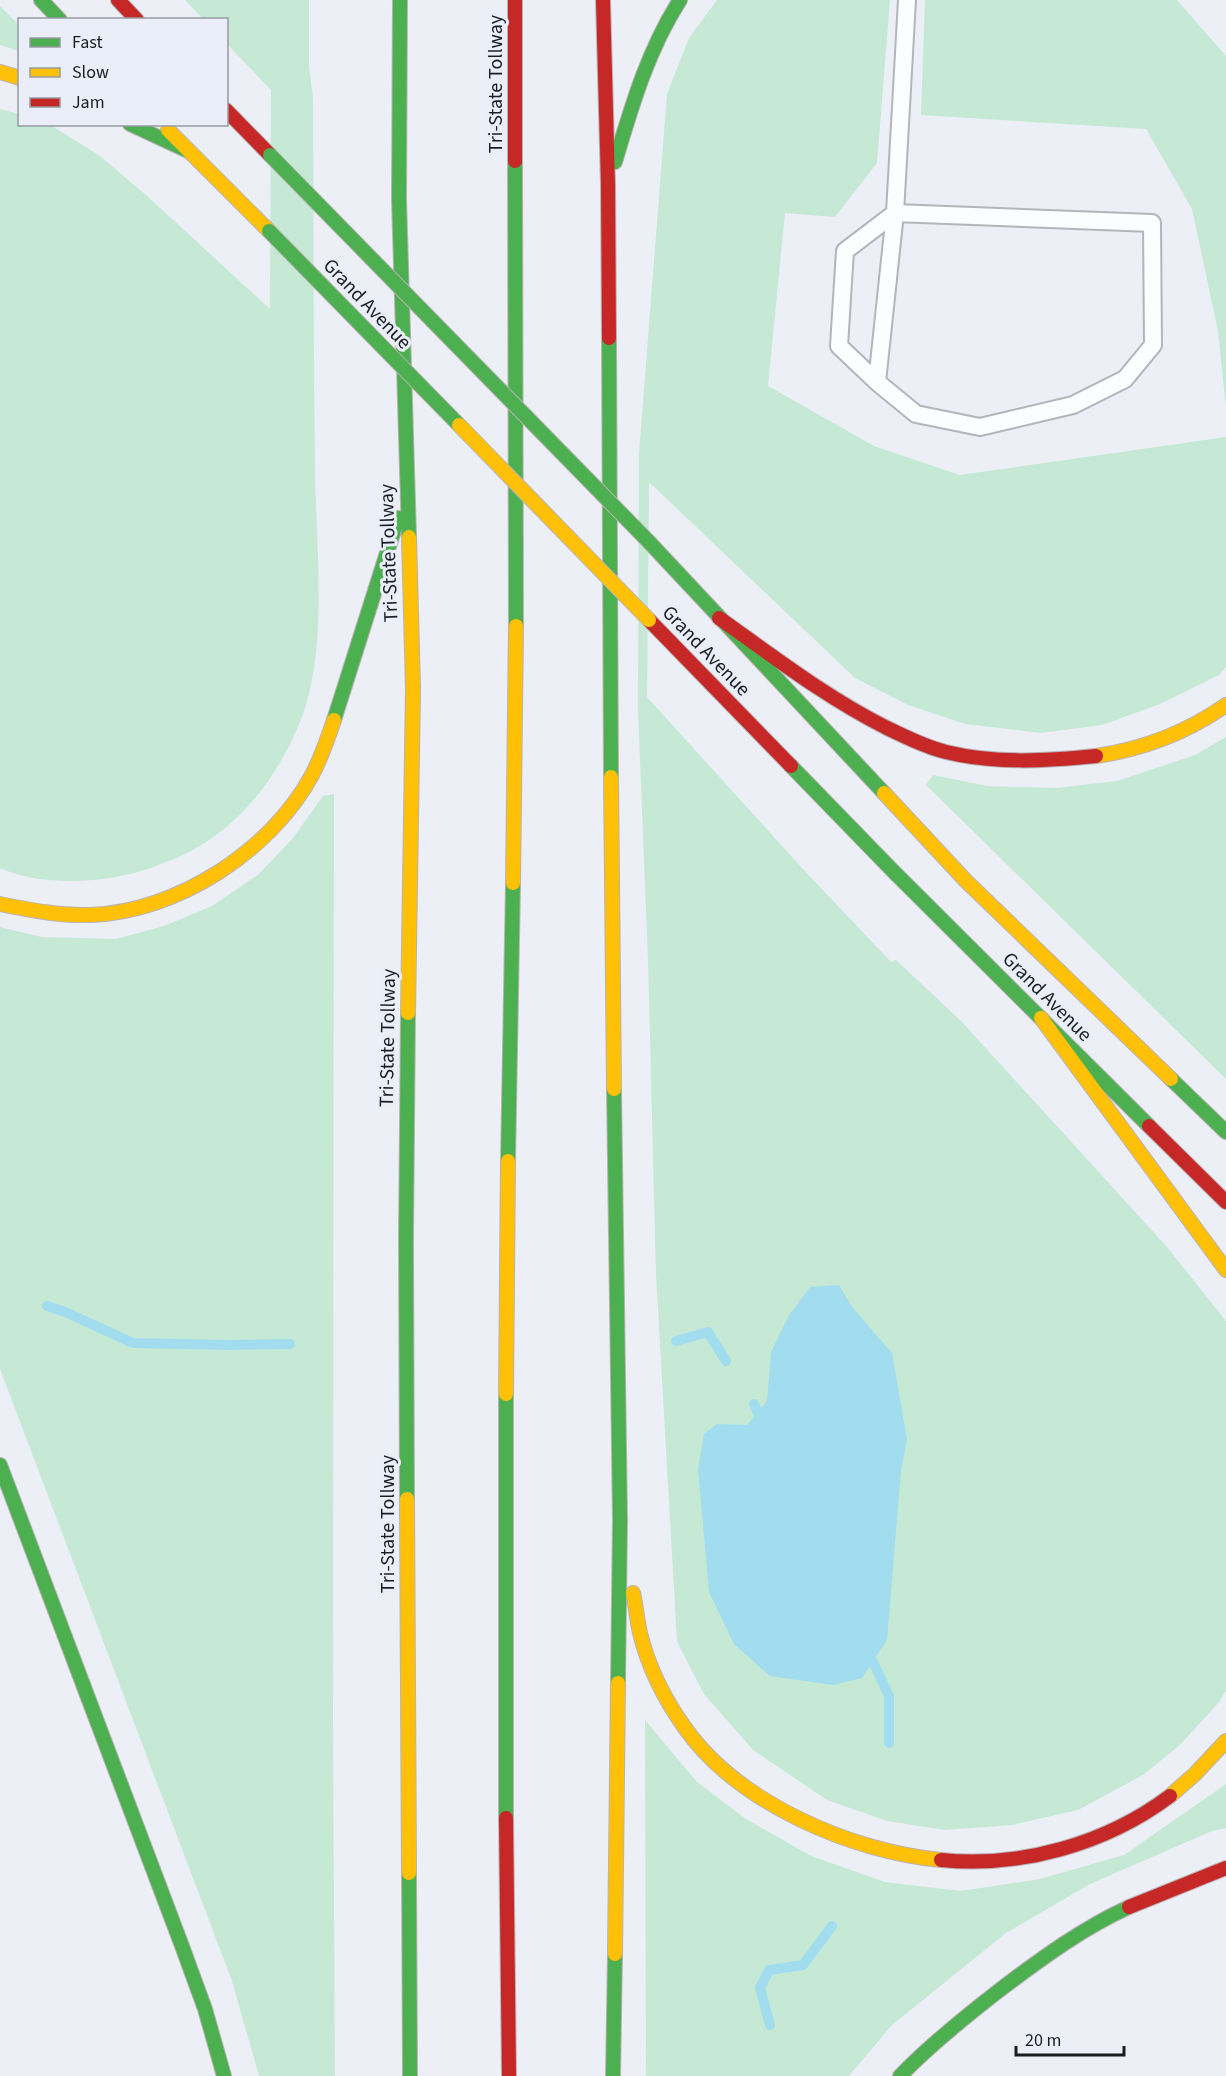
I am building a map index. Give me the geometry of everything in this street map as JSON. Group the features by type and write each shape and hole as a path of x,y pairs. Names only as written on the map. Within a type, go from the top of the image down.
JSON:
{"main road":[{"path":"41,0 58,18"},
{"path":"118,0 135,18"},
{"name":"Tri-State Tollway","path":"400,0 399,198 413,689 406,1227 410,2076"},
{"name":"Tri-State Tollway","path":"509,2076 505,1769 507,1239 516,637 515,0"},
{"path":"603,0 608,184 612,939 620,1520 613,2076"},
{"path":"608,184 648,56 659,33 680,0"},
{"path":"0,72 18,77"},
{"name":"Grand Avenue","path":"228,112 650,543 966,881 1226,1132"},
{"path":"134,126 188,151"},
{"name":"Grand Avenue","path":"164,126 893,871 1226,1202"},
{"path":"0,904 28,913 77,916 123,913 162,903 206,883 242,859 274,826 310,779 334,724 406,493"},
{"path":"719,618 829,696 863,717 944,752 979,759 1050,761 1126,751 1188,729 1226,705"},
{"path":"1041,1018 1226,1270"},
{"path":"0,1465 182,1946 205,2009 225,2076"},
{"path":"620,1520 641,1637 657,1676 692,1737 714,1760 777,1805 811,1825 901,1854 956,1862 986,1861 1056,1851 1114,1829 1159,1803 1188,1781 1226,1741"},
{"path":"900,2076 963,2018 1027,1969 1096,1924 1167,1890 1226,1868"}],"lane":[{"path":"877,382 895,213 908,0"},
{"path":"895,213 1152,223 1153,345 1125,379 1072,405 980,427 916,414 877,382 839,346 845,251 895,213"}],"green space":[{"path":"185,0 309,0 309,66 313,98 314,418 319,594 315,661 309,693 291,742 269,779 242,813 208,841 185,854 138,872 78,881 37,879 0,868 0,109 18,114 18,126 52,126 100,156 270,309 271,90 228,45 228,18 202,18"},
{"path":"717,0 890,0 877,163 835,217 785,213 768,386 874,446 960,475 1226,437 1226,667 1219,675 1160,704 1102,725 1041,733 965,724 908,705 855,678 649,482 647,697 802,868 891,962 896,960 961,1021 1167,1247 1226,1321 1226,1691 1219,1702 1180,1745 1143,1775 1078,1810 1012,1825 945,1830 887,1821 827,1800 753,1750 704,1694 677,1642 656,1274 648,961 638,710 639,453 667,94 689,38"},
{"path":"925,0 1177,0 1226,56 1226,408 1218,331 1192,209 1146,129 921,115"},
{"path":"0,6 18,24 18,51 0,45"},
{"path":"1226,737 1226,1079 926,785 933,775 988,786 1056,788 1117,781 1195,755"},
{"path":"334,794 335,2076 259,2076 232,1981 0,1369 0,927 42,937 116,939 164,926 212,906 259,874 293,838 323,796"},
{"path":"645,1720 697,1782 746,1819 811,1856 885,1882 961,1891 1040,1879 1124,1855 1226,1784 1226,1828 1212,1831 1090,1884 1006,1933 892,2025 849,2076 646,2076"}],"water":[{"path":"839,1285 852,1307 892,1353 907,1439 901,1471 887,1640 862,1678 833,1685 770,1676 734,1644 709,1592 698,1469 704,1434 717,1424 747,1425 767,1401 771,1352 788,1317 810,1287"}],"waterway":[{"path":"47,1306 133,1343 290,1344"},
{"path":"676,1341 708,1332 726,1361"},
{"path":"754,1404 763,1425"},
{"path":"867,1649 889,1696 889,1743"},
{"path":"770,2025 760,1988 769,1970 803,1965 832,1926"}],"traffic: fast":[{"path":"41,0 58,18"},
{"path":"400,0 399,198 409,537"},
{"path":"615,162 650,58 680,0"},
{"path":"134,126 188,151"},
{"path":"270,155 650,543"},
{"path":"515,161 516,626"},
{"path":"269,231 459,425"},
{"path":"609,338 611,777"},
{"path":"334,720 398,518"},
{"path":"650,543 884,793"},
{"path":"791,766 1149,1126"},
{"path":"508,1161 513,883"},
{"path":"407,1499 408,1013"},
{"path":"1171,1079 1226,1132"},
{"path":"614,1089 620,1520 618,1683"},
{"path":"506,1394 506,1818"},
{"path":"0,1465 182,1946 205,2009 224,2076"},
{"path":"409,1873 410,2076"},
{"path":"900,2076 949,2031 1016,1977 1079,1934 1129,1907"},
{"path":"613,2076 615,1954"}],"traffic: slow":[{"path":"0,72 18,77"},
{"path":"168,130 269,231"},
{"path":"459,425 649,620"},
{"path":"408,1013 413,689 409,537"},
{"path":"513,883 516,626"},
{"path":"1096,756 1131,749 1180,732 1226,705"},
{"path":"0,904 56,914 90,915 123,911 156,903 188,889 247,852 272,829 294,803 312,775 334,720"},
{"path":"611,777 614,1089"},
{"path":"884,793 966,881 1171,1079"},
{"path":"1041,1018 1226,1270"},
{"path":"506,1394 508,1161"},
{"path":"407,1499 409,1873"},
{"path":"633,1593 643,1645 664,1694 685,1728 708,1755 735,1779 766,1801 835,1834 871,1847 941,1860"},
{"path":"615,1954 618,1683"},
{"path":"1170,1796 1195,1774 1226,1741"}],"traffic: jam":[{"path":"118,0 135,18"},
{"path":"515,0 515,161"},
{"path":"603,0 609,338"},
{"path":"228,112 270,155"},
{"path":"719,618 843,704 916,742 964,756 1002,760 1096,756"},
{"path":"649,620 791,766"},
{"path":"1149,1126 1226,1202"},
{"path":"941,1860 971,1862 1002,1860 1062,1849 1118,1827 1145,1813 1170,1796"},
{"path":"506,1818 509,2076"},
{"path":"1129,1907 1226,1868"}]}
